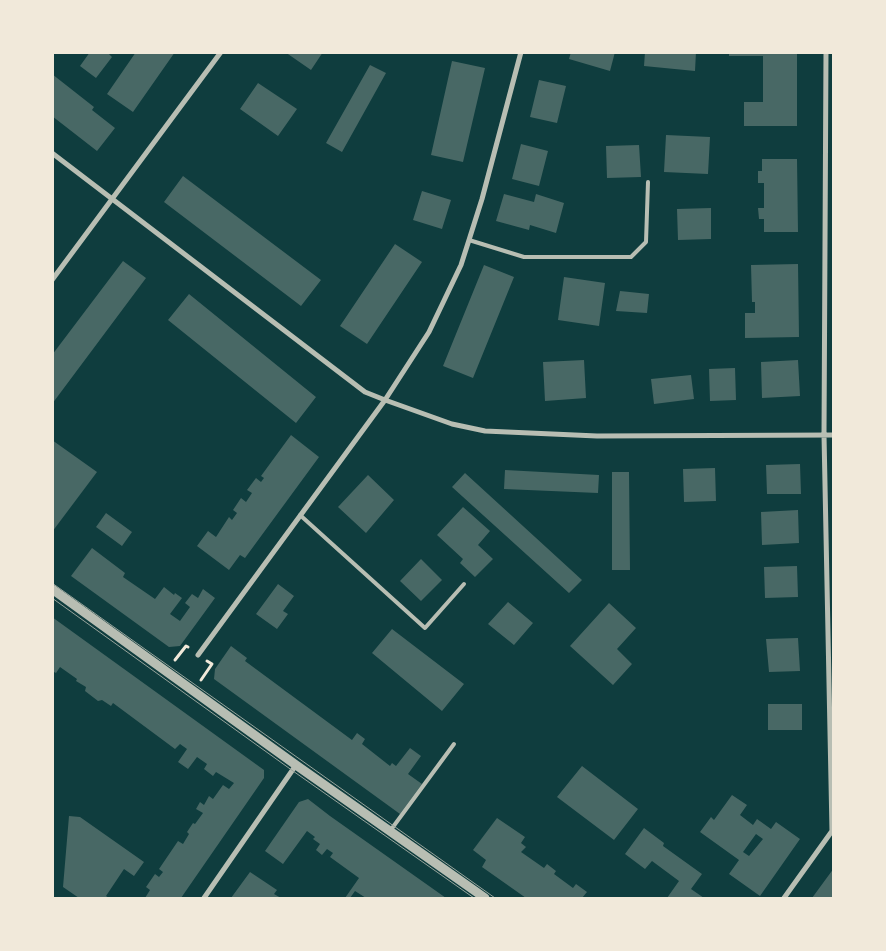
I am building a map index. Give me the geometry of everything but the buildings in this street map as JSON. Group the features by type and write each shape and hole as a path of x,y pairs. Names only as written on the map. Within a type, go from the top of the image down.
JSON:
{"street":[{"path":"52,280 220,52"},
{"path":"198,655 385,400 429,332 461,265 482,199 521,52"},
{"path":"784,898 833,831 824,435 826,52"},
{"path":"52,153 365,392 385,400 452,424 485,431 597,436 834,435"},
{"path":"52,589 296,765 485,898"},
{"path":"204,898 296,765"}],"lane":[{"path":"469,240 524,257 631,257 646,242 648,182"},
{"path":"300,516 425,628 464,584"},
{"path":"390,831 454,744"}],"path":[{"path":"166,671 186,646 212,664 193,690"}],"tram line":[{"path":"52,583 495,898"},
{"path":"52,598 474,898"}]}
